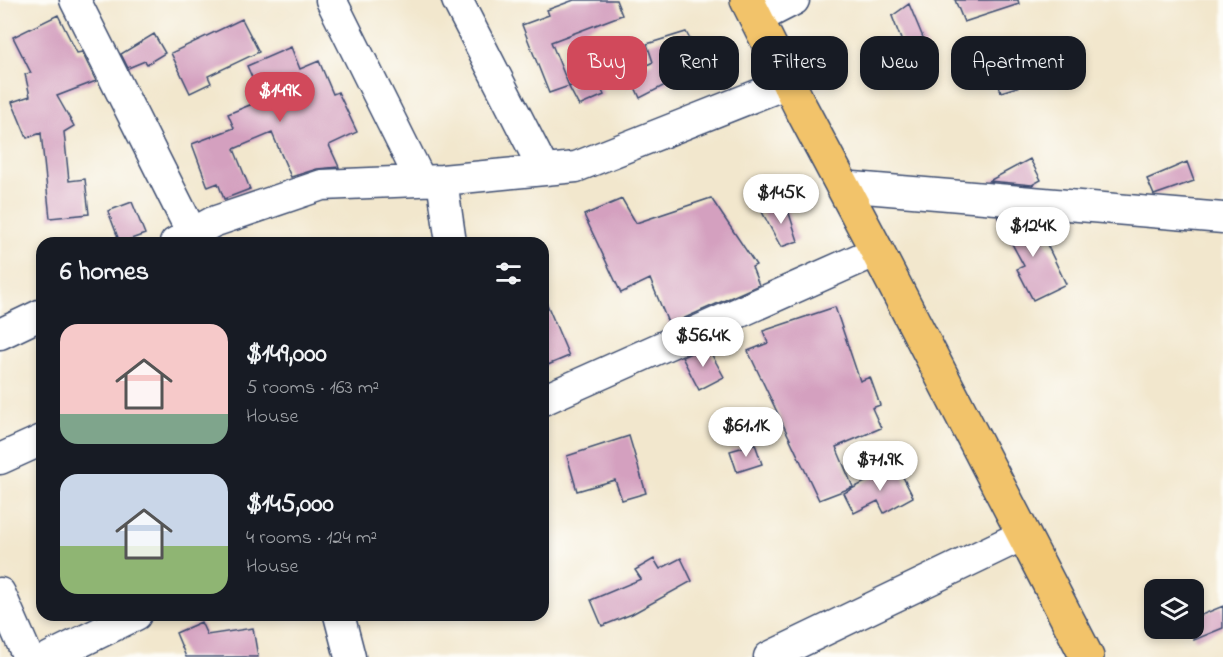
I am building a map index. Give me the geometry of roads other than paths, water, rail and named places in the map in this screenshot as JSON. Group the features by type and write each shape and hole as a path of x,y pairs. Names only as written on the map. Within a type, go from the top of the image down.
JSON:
{"main road":[{"path":"752,10 765,36"},
{"path":"792,90 1087,657"}],"street":[{"path":"75,0 187,237"},
{"path":"331,0 431,180 449,237"},
{"path":"457,0 544,170"},
{"path":"752,10 794,0"},
{"path":"192,237 213,222 322,185 431,180 576,167 770,90"},
{"path":"841,186 1223,218"},
{"path":"549,397 877,252"},
{"path":"2,327 36,316"},
{"path":"0,459 36,443"},
{"path":"769,657 1023,535"},
{"path":"0,593 28,657"},
{"path":"50,657 124,621"},
{"path":"341,621 350,657"}]}
